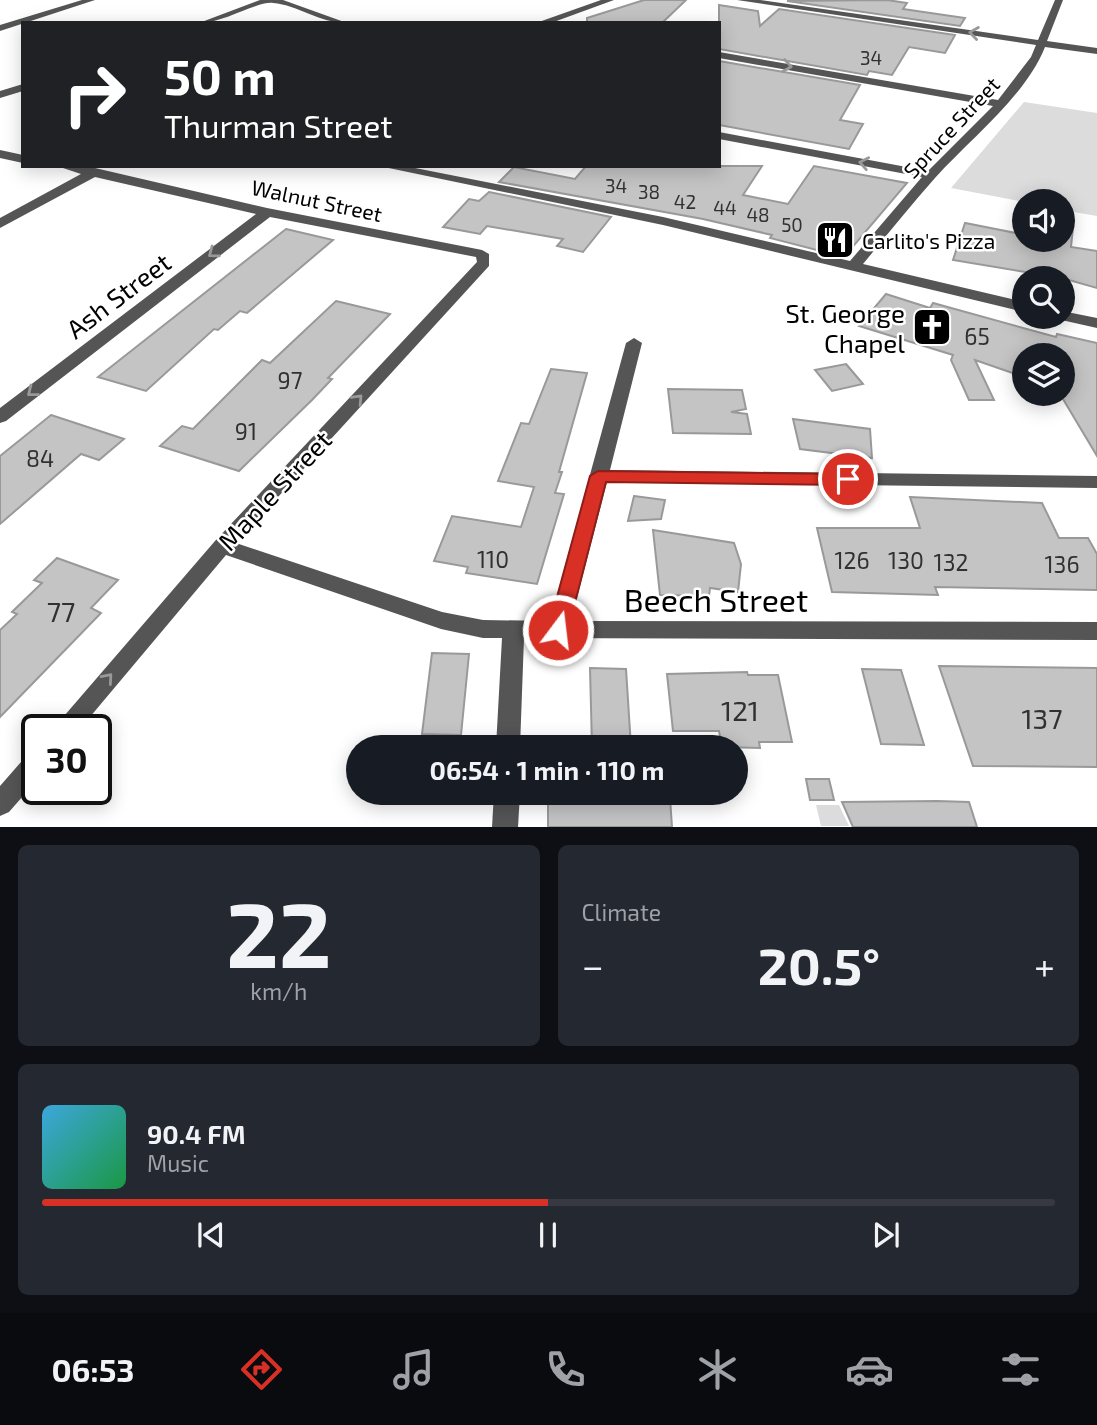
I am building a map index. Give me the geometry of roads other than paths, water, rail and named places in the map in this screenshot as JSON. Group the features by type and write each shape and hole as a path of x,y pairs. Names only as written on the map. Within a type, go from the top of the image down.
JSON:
{"street":[{"path":"23,21 91,0"},
{"path":"210,21 272,0 336,21"},
{"path":"547,21 610,0"},
{"path":"741,0 1097,51"},
{"name":"Spruce Street","path":"852,268 931,175 1001,104 1036,57 1059,0"},
{"path":"0,28 21,22"},
{"path":"721,55 1001,104"},
{"path":"0,95 21,88"},
{"path":"721,135 931,175"},
{"path":"0,154 21,159"},
{"name":"Walnut Street","path":"74,168 267,212 482,254"},
{"path":"0,224 71,183 106,168"},
{"path":"395,168 663,220 852,268 1012,304"},
{"name":"Ash Street","path":"0,417 267,212"},
{"name":"Maple Street","path":"78,714 222,546 484,263 482,254"},
{"path":"1075,319 1097,323"},
{"path":"558,630 634,343"},
{"path":"598,476 1097,482"},
{"name":"Beech Street","path":"222,546 441,620 483,629 1097,631"},
{"path":"509,735 513,629"},
{"path":"0,804 21,780"},
{"path":"505,827 506,805"}],"place":[{"name":"Carlito's Pizza","path":"835,240"},
{"name":"St. George Chapel","path":"932,327"}]}
